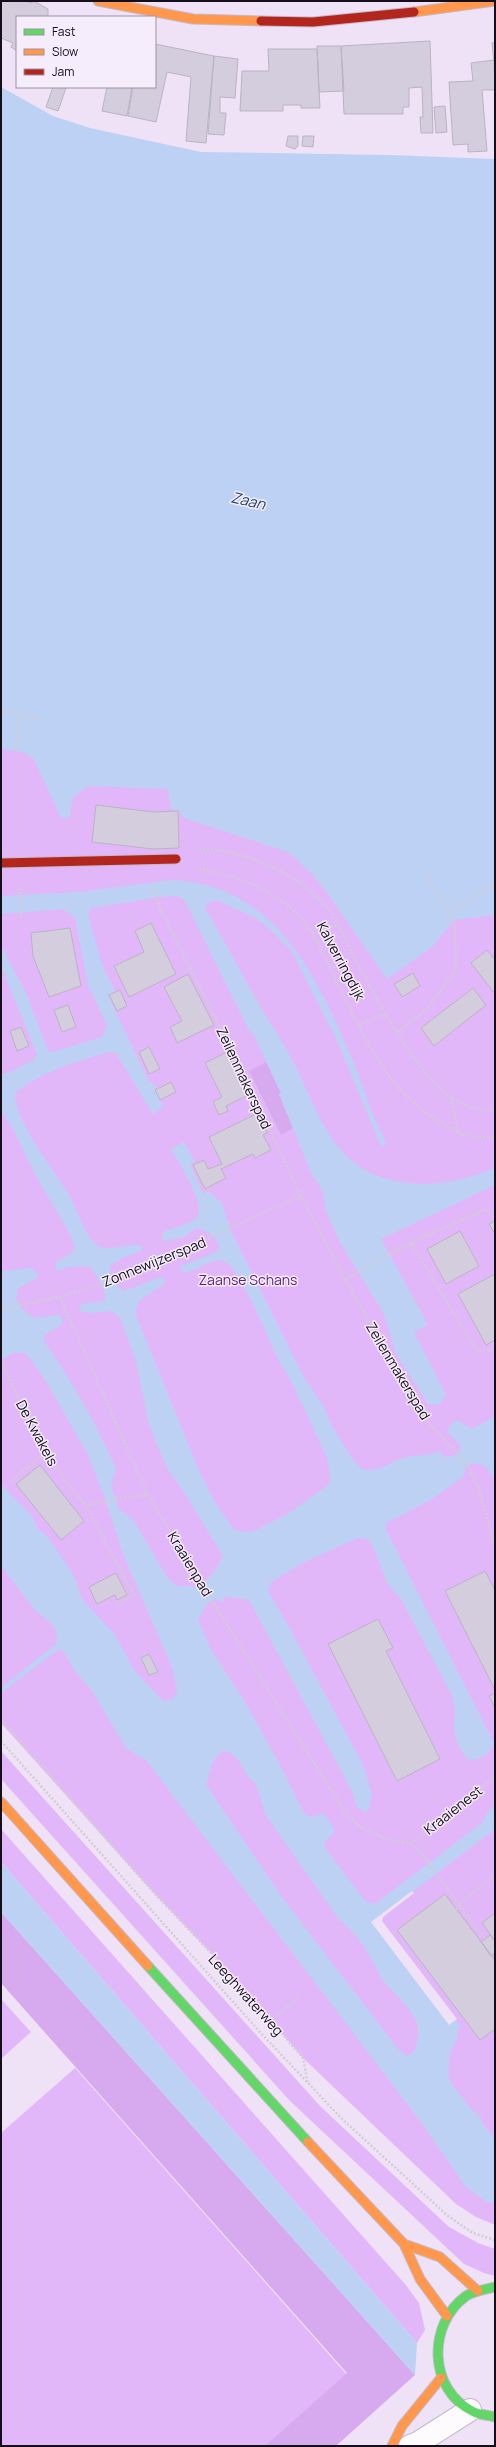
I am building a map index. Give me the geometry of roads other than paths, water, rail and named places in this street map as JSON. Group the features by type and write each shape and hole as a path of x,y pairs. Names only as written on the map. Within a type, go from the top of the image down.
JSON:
{"main road":[{"path":"98,1 193,19 313,22 430,11 495,1"},
{"path":"1,863 66,864 145,859 176,859"},
{"path":"1,1802 266,2098 404,2244 420,2279 447,2316"},
{"path":"404,2244 440,2257 478,2290"},
{"path":"495,2287 478,2290 455,2305 439,2330 436,2346 437,2362 441,2378 453,2396 470,2410 495,2417"},
{"path":"392,2446 402,2426 441,2378"}],"street":[{"path":"410,2446 418,2443 470,2410"}],"water":[{"name":"Zaan","path":"1,87 53,116 90,128 201,152 390,155 495,159 495,915 454,920 432,947 387,979 328,894 311,873 288,852 184,818 179,811 171,809 168,789 88,786 73,797 69,818 61,818 34,759 24,752 1,749"},
{"path":"171,880 208,886 239,898 266,918 289,942 308,969 340,1032 386,1145 381,1146 335,1036 291,950 269,928 252,916 216,900 206,904 205,908 227,948 297,1069 324,1127 339,1148 355,1163 373,1174 393,1181 413,1184 455,1180 476,1175 495,1168 495,1185 381,1239 428,1325 414,1332 446,1395 440,1404 429,1405 396,1354 384,1314 340,1242 326,1211 322,1189 312,1175 279,1094 281,1093 252,1031 250,1032 185,901 178,896 160,897 92,908 88,914 102,965 115,991 108,995 148,1080 158,1088 156,1090 163,1106 153,1114 116,1053 109,1052 72,1063 48,1073 15,1093 21,1118 28,1132 69,1195 85,1229 93,1242 103,1248 116,1248 134,1245 139,1245 142,1247 142,1251 124,1257 110,1266 110,1273 116,1284 121,1290 124,1291 161,1277 165,1279 164,1284 139,1301 135,1313 197,1466 215,1503 234,1530 248,1532 256,1530 284,1516 327,1486 331,1481 327,1458 319,1439 279,1360 253,1304 230,1266 224,1261 218,1260 207,1263 192,1271 181,1271 181,1266 216,1252 219,1248 215,1238 205,1231 197,1228 184,1237 164,1241 162,1238 163,1232 191,1222 197,1217 199,1211 195,1193 171,1149 184,1142 195,1162 190,1164 203,1194 208,1191 222,1203 231,1231 303,1376 322,1404 334,1430 353,1460 362,1469 374,1470 407,1457 428,1455 440,1451 444,1457 453,1456 460,1450 460,1444 447,1432 451,1424 457,1420 472,1429 495,1416 495,1481 491,1473 484,1466 472,1463 465,1469 463,1477 429,1501 386,1523 385,1528 494,1743 487,1754 481,1758 468,1760 461,1749 454,1733 455,1709 452,1695 401,1599 387,1583 373,1546 366,1538 356,1539 304,1562 271,1582 268,1591 364,1767 372,1795 369,1809 365,1813 356,1805 352,1791 249,1600 227,1596 224,1598 224,1602 215,1599 208,1603 198,1619 210,1648 245,1702 281,1767 303,1812 308,1817 324,1814 333,1827 334,1833 324,1842 325,1848 366,1902 375,1904 483,1822 486,1814 495,1805 495,1829 381,1916 380,1921 461,2027 458,2029 457,2039 450,2052 448,2076 453,2086 471,2109 481,2118 482,2123 495,2139 495,2204 485,2201 466,2187 421,2122 147,1761 126,1748 91,1689 76,1673 65,1653 59,1649 1,1693 1,1688 57,1643 56,1630 52,1624 36,1611 1,1566 1,1484 32,1516 38,1529 48,1537 74,1576 82,1599 115,1635 134,1670 163,1701 173,1699 177,1691 172,1667 123,1554 105,1498 88,1455 46,1381 29,1357 25,1353 13,1353 1,1359 1,1271 32,1268 39,1277 18,1288 16,1299 23,1310 34,1318 57,1315 62,1317 63,1324 44,1335 44,1341 83,1403 116,1469 111,1485 118,1508 134,1521 168,1579 177,1586 200,1587 215,1571 223,1556 182,1489 169,1471 158,1447 148,1421 136,1361 120,1317 111,1311 94,1313 79,1311 81,1304 104,1301 105,1292 101,1283 90,1266 68,1267 59,1271 56,1270 55,1263 73,1252 75,1248 69,1232 37,1178 12,1127 1,1111 1,1074 5,1074 34,1060 37,1054 1,966 1,946 26,993 48,1051 53,1052 102,1037 107,1026 91,990 89,990 75,918 63,909 1,914 1,896 80,892","holes":["222,1751 228,1752 238,1759 248,1775 256,1784 265,1814 340,1921 351,1930 361,1943 370,1956 381,1978 408,2008 413,2016 419,2033 416,2048 411,2054 406,2056 398,2049 284,1900 206,1785 213,1761"]},
{"path":"1,1862 417,2343 415,2375 1,1912"}],"park label":[{"name":"Zaanse Schans","path":"248,1280"}]}
